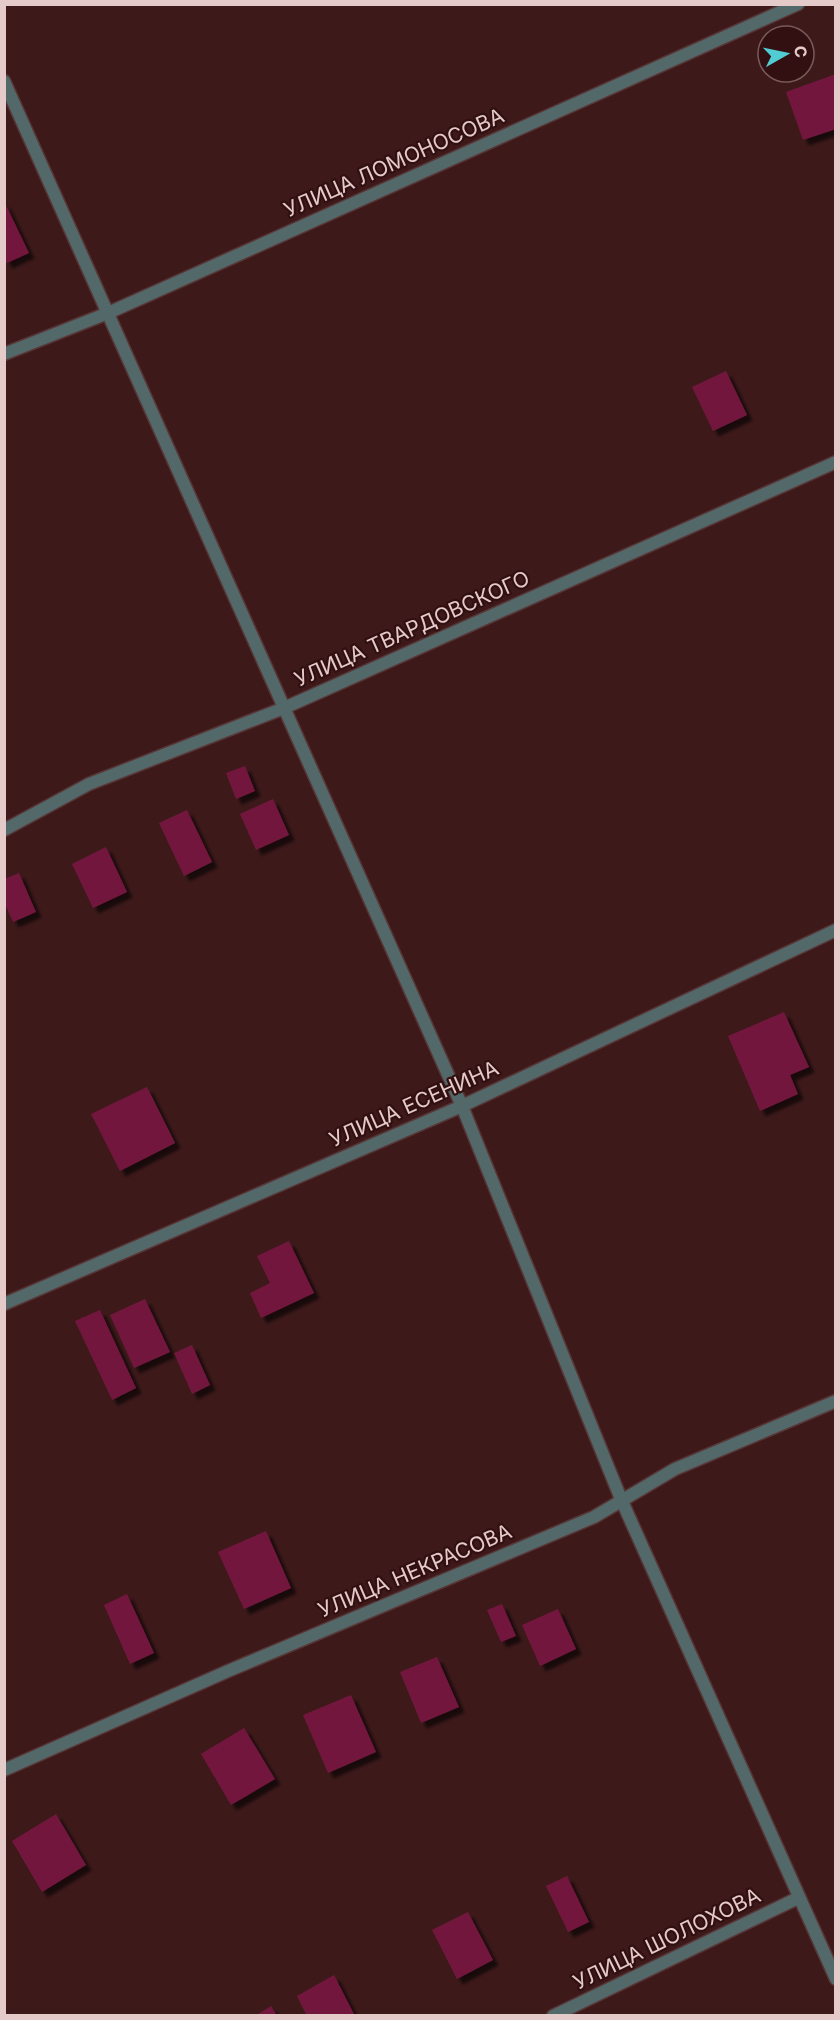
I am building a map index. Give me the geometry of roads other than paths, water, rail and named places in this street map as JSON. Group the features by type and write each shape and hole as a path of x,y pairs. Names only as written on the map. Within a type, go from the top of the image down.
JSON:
{"street":[{"name":"УЛИЦА ЛОМОНОСОВА","path":"4,354 108,314 798,4"},
{"path":"4,81 462,1106 621,1499 836,1979"},
{"name":"УЛИЦА ТВАРДОВСКОГО","path":"4,830 89,784 284,708 836,462"},
{"name":"УЛИЦА ЕСЕНИНА","path":"4,1304 462,1106 836,930"},
{"name":"УЛИЦА НЕКРАСОВА","path":"4,1770 228,1671 594,1517 675,1469 836,1401"},
{"name":"УЛИЦА ШОЛОХОВА","path":"553,2016 798,1898"}]}
